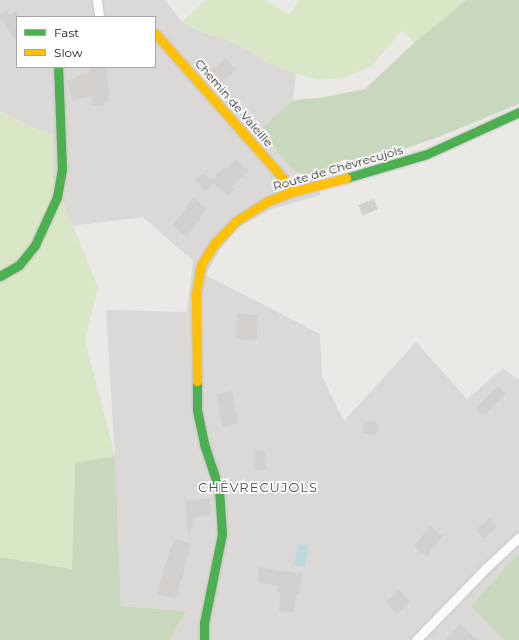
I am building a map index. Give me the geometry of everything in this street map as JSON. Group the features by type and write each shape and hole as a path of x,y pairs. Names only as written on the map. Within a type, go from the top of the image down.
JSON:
{"street":[{"path":"97,0 100,16"},
{"name":"Chemin de Valeille","path":"156,34 283,178 291,192"},
{"path":"0,276 19,265 35,245 57,197 62,169 58,100 58,68"},
{"name":"Route de Chèvrecujols","path":"204,640 204,623 222,534 219,489 204,444 197,410 196,293 201,265 214,244 236,221 268,201 291,192 426,154 519,112"},
{"path":"416,640 486,568 519,537"}],"shaded area":[{"path":"0,0 165,0 182,22 204,33 227,39 252,52 267,63 296,73 293,100 259,130 294,171 317,178 320,195 272,209 240,226 220,249 206,275 320,334 322,377 344,421 416,342 467,399 503,368 517,379 519,378 519,552 471,606 503,640 170,640 186,611 121,606 115,456 106,310 187,312 193,261 143,217 72,226 53,178 53,134 36,129 0,111"}],"green space":[{"path":"206,0 264,0 290,14 299,0 466,0 415,42 401,31 372,66 344,78 316,80 267,63 252,52 227,39 204,33 182,22"},
{"path":"466,0 519,0 519,104 436,138 317,178 294,171 259,130 293,100 319,98 365,89 415,42"},
{"path":"0,111 36,129 53,134 53,178 98,287 85,340 115,456 75,463 72,569 0,557"},
{"path":"115,456 121,606 186,611 170,640 0,640 0,557 72,569 75,463"},
{"path":"519,552 519,640 503,640 471,606"}],"water":[{"path":"298,544 309,546 305,567 294,565"}],"building":[{"path":"6,10 10,15 17,10 16,41 0,18 0,15"},
{"path":"225,58 236,70 223,82 212,70"},
{"path":"89,68 106,68 109,99 103,106 92,106 92,96 73,101 67,81 90,72"},
{"path":"235,159 248,171 232,187 235,189 228,196 214,183 205,191 195,180 203,173 211,180 223,167 226,169"},
{"path":"194,198 206,208 199,217 201,219 186,237 173,225"},
{"path":"374,199 378,209 362,216 358,205"},
{"path":"237,314 258,315 257,340 236,339"},
{"path":"498,386 506,394 483,416 475,409"},
{"path":"232,391 238,423 223,426 216,394"},
{"path":"372,420 379,425 378,432 372,436 362,433 365,423"},
{"path":"265,451 266,470 255,471 254,452"},
{"path":"210,498 211,515 195,517 189,537 185,501"},
{"path":"489,518 497,527 484,539 476,530"},
{"path":"430,526 443,536 427,556 414,546"},
{"path":"176,539 191,544 176,599 157,594 171,547"},
{"path":"258,567 302,574 299,595 296,595 294,613 279,611 281,593 277,592 278,585 258,583"},
{"path":"399,590 410,602 397,614 386,602"},
{"path":"460,624 478,640 446,640"}],"traffic: fast":[{"path":"0,276 19,265 35,245 57,197 62,169 58,68"},
{"path":"346,178 427,154 519,112"},
{"path":"197,381 197,410 204,444 219,489 222,534 204,623 204,640"}],"traffic: slow":[{"path":"156,34 283,178 291,192"},
{"path":"197,381 196,293 201,265 214,244 236,221 268,201 291,192 346,178"}],"district":[{"name":"CHÊVRECUJOLS","path":"258,487"}]}
